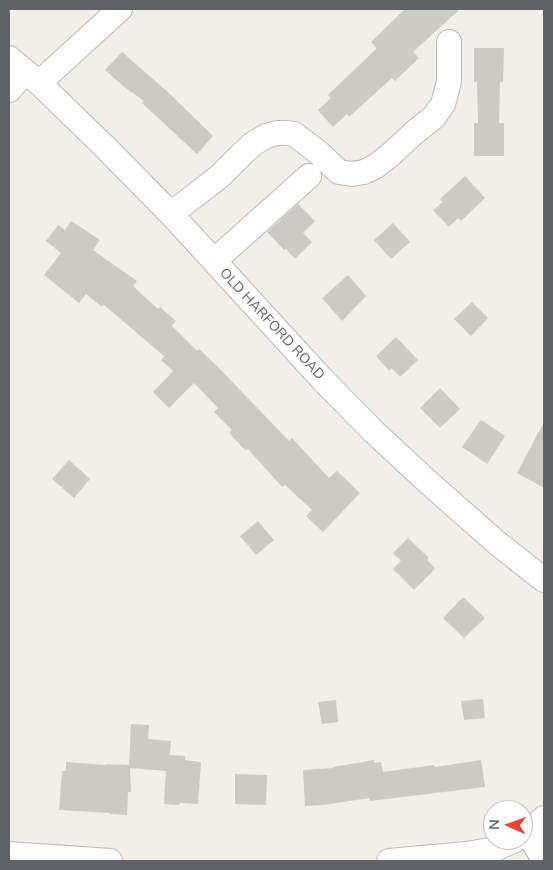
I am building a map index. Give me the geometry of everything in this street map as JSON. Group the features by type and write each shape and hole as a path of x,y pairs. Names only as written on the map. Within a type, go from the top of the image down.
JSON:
{"street":[{"path":"9,90 24,71 120,9"},
{"path":"172,214 220,176 253,144 266,136 277,133 287,132 294,134 319,153 339,172 352,174 364,172 376,166 434,117 443,104 449,82 449,42"},
{"name":"OLD HARFORD ROAD","path":"24,71 103,145 172,214 322,379 374,432 496,542 544,580"},
{"path":"214,261 309,176"},
{"path":"533,841 544,860"},
{"path":"390,861 458,855 489,850"},
{"path":"9,854 110,861"}],"building":[{"path":"405,9 460,9 413,52 419,58 395,81 392,78 349,117 347,114 333,127 318,110 331,98 328,95 377,48 371,42"},
{"path":"474,48 504,48 503,82 500,82 499,123 504,123 504,156 474,156 474,123 478,123 477,82 474,82"},
{"path":"122,52 169,93 213,136 197,154 142,103 144,101 105,70"},
{"path":"465,176 485,198 461,221 458,218 449,227 433,210 443,202 440,199"},
{"path":"298,204 315,221 303,233 312,242 295,259 267,232"},
{"path":"71,221 100,240 93,250 137,281 133,286 158,309 160,307 176,321 172,326 197,351 199,349 219,368 289,441 292,438 329,478 337,471 360,493 323,532 306,516 312,510 285,485 282,487 248,449 246,451 229,433 232,430 214,412 218,408 194,383 169,408 153,392 173,371 161,360 164,356 104,305 102,307 86,294 79,303 44,275 61,253 46,241 58,225 65,230"},
{"path":"393,223 410,242 391,259 374,240"},
{"path":"348,275 366,296 342,321 322,298"},
{"path":"472,302 488,318 471,336 454,319"},
{"path":"396,337 418,360 400,377 392,368 389,371 376,356"},
{"path":"440,388 460,409 440,428 420,408"},
{"path":"481,420 505,436 487,464 462,447"},
{"path":"544,422 544,488 517,473"},
{"path":"69,460 90,479 74,498 52,479"},
{"path":"258,521 274,540 256,555 240,536"},
{"path":"408,538 429,558 427,560 435,569 414,590 393,569 401,561 393,553"},
{"path":"463,597 485,618 464,638 443,618"},
{"path":"483,699 485,718 464,720 461,701"},
{"path":"336,700 338,722 322,724 318,702"},
{"path":"131,724 149,725 148,739 171,741 170,755 185,756 185,760 201,762 198,804 164,804 166,771 130,768 131,792 128,792 127,815 59,810 62,771 66,771 66,762 129,765"},
{"path":"374,760 374,763 381,762 383,772 481,760 485,787 370,801 369,798 305,806 303,770 334,768"},
{"path":"235,774 267,775 266,805 235,804"}]}
